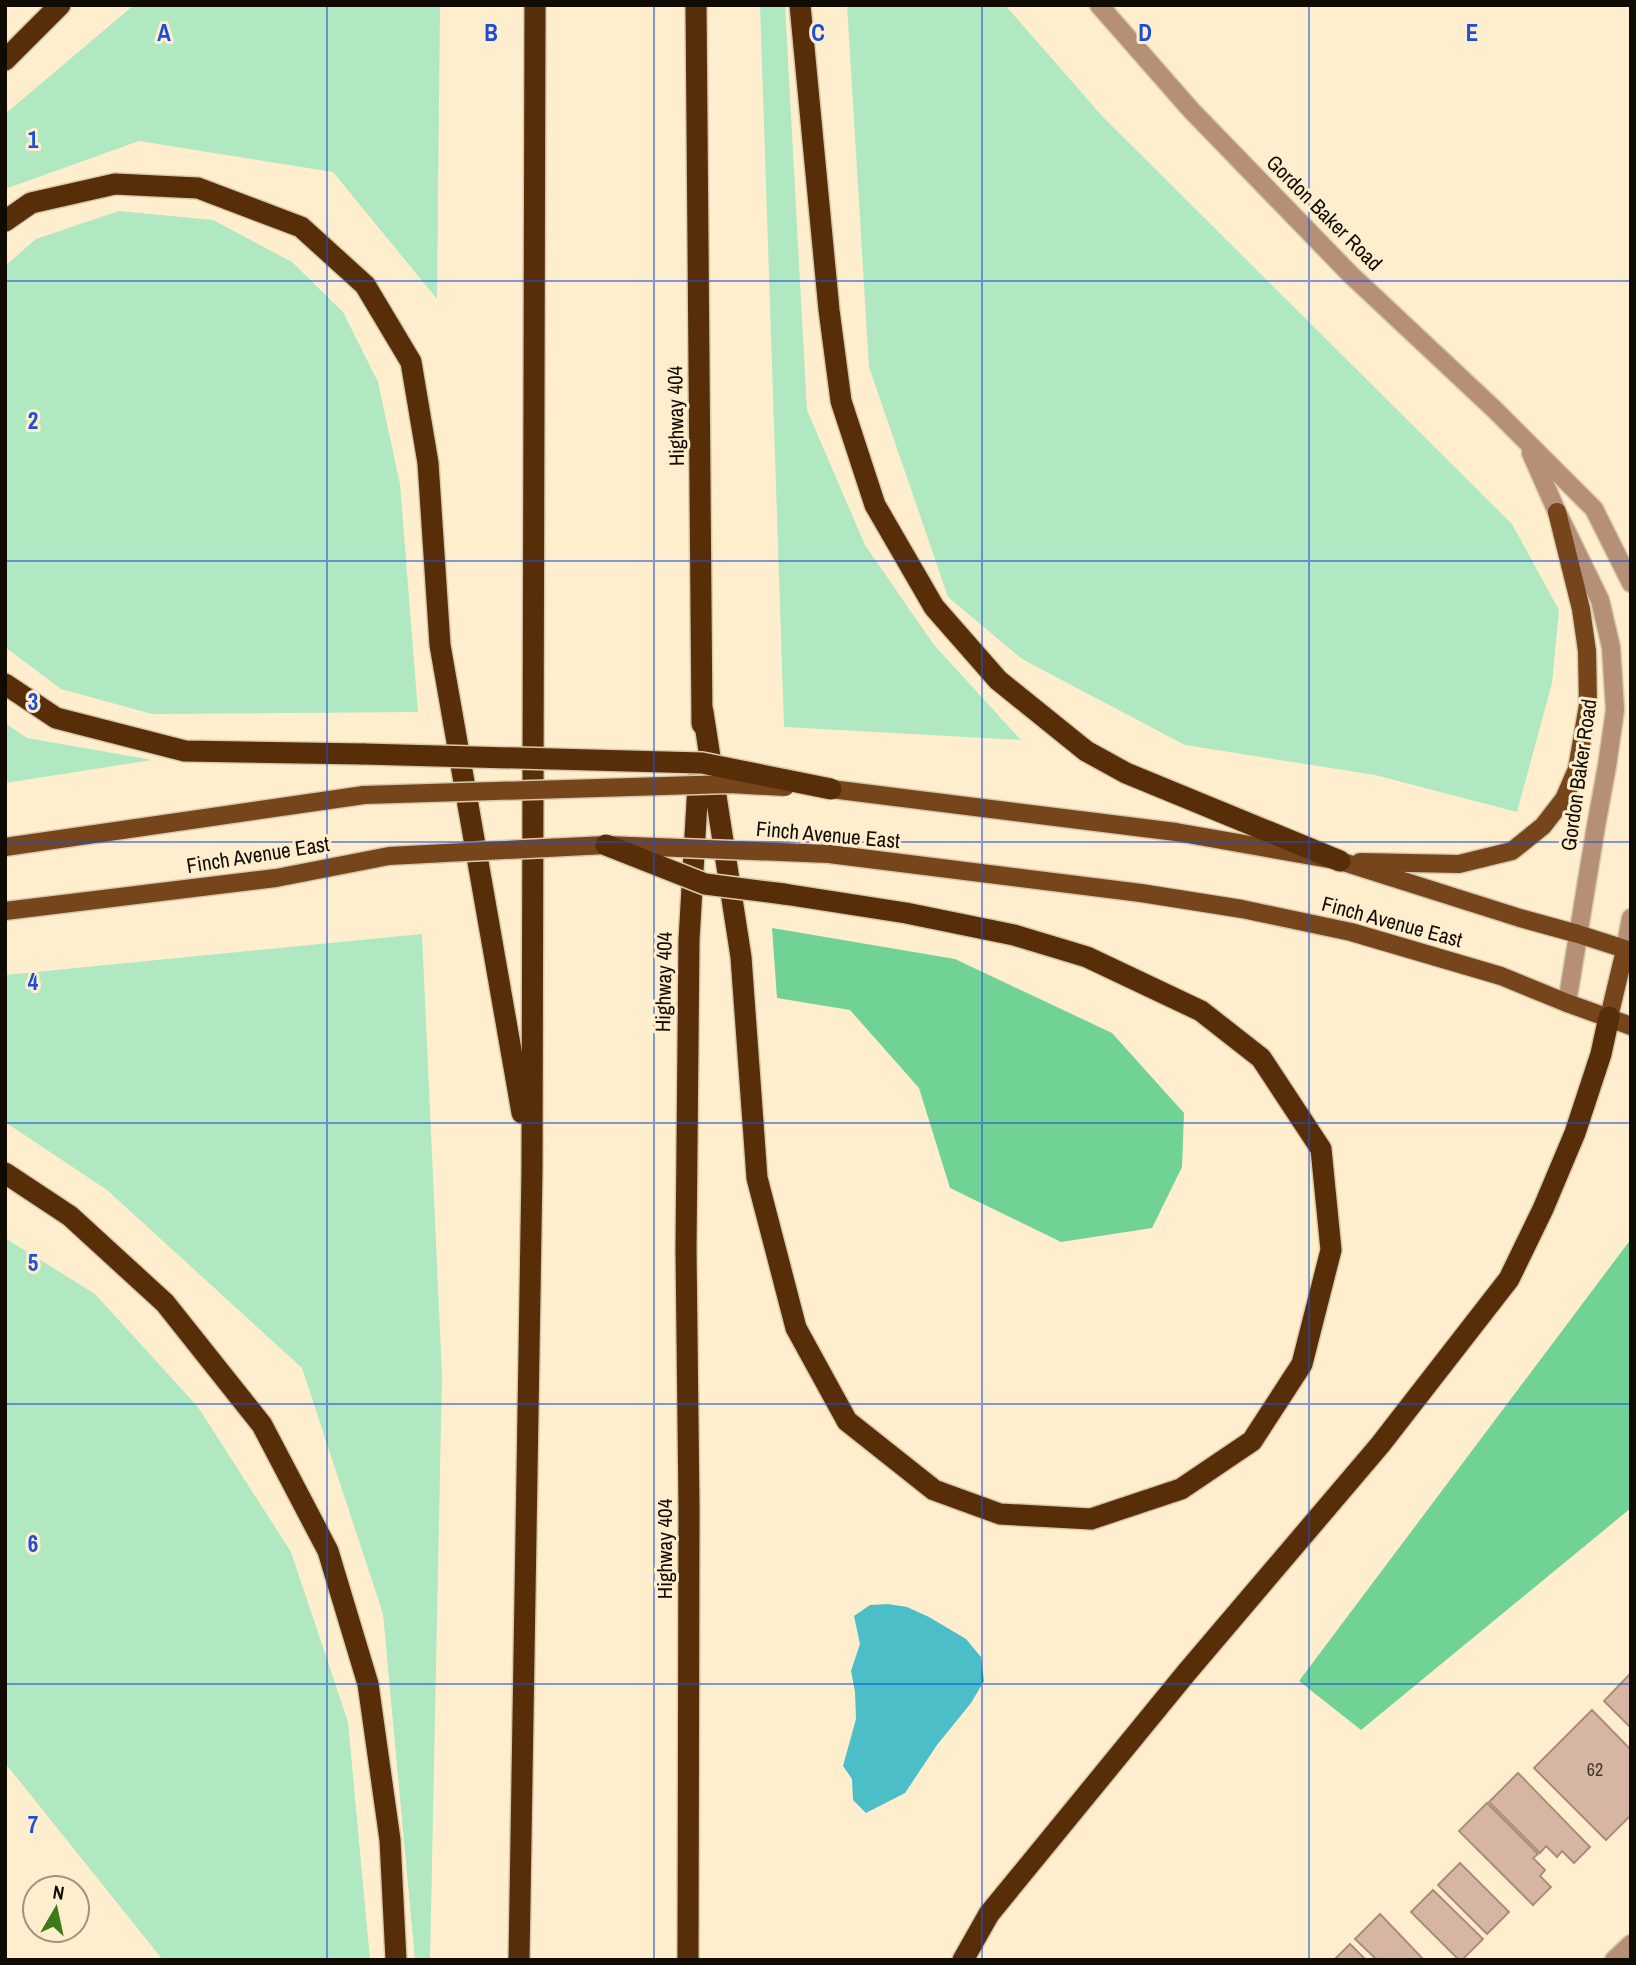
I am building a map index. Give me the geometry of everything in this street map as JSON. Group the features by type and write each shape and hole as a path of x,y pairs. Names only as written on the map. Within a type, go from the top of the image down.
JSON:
{"highway":[{"path":"5,60 60,5"},
{"path":"519,1960 531,1170 535,5"},
{"name":"Highway 404","path":"688,1960 690,1506 686,1249 689,940 703,712 696,5"},
{"path":"800,5 829,310 841,401 875,505 934,607 998,680 1086,751 1126,772 1340,861"},
{"path":"5,221 31,202 115,184 198,188 301,227 365,285 411,362 428,463 440,645 531,1170"},
{"path":"5,684 55,718 185,751 702,763 831,789"},
{"path":"606,845 705,884 784,894 906,913 1014,935 1087,957 1201,1011 1261,1058 1321,1149 1331,1250 1301,1364 1252,1441 1181,1489 1091,1519 1000,1514 934,1490 847,1421 796,1328 757,1178 741,957 703,712"},
{"path":"963,1960 989,1914 1187,1672 1380,1445 1509,1279 1543,1209 1575,1133 1601,1054 1609,1017"},
{"path":"5,1173 70,1216 165,1303 261,1425 328,1551 368,1684 390,1840 396,1960"}],"main road":[{"path":"1340,861 1460,864 1512,851 1543,826 1564,799 1577,769 1588,705 1587,652 1581,609 1557,512"},
{"name":"Finch Avenue East","path":"5,847 364,795 729,784 831,789 1175,832 1340,861 1628,950"},
{"name":"Finch Avenue East","path":"5,911 276,878 389,856 606,845 829,854 1141,893 1242,909 1351,932 1501,976 1631,1026"},
{"path":"1609,1017 1628,950"}],"street":[{"name":"Gordon Baker Road","path":"1099,5 1191,110 1341,264 1594,509 1631,583"},
{"name":"Gordon Baker Road","path":"1527,443 1600,600 1611,647 1615,710 1567,1003"},
{"path":"1628,950 1631,918"},
{"path":"1614,1960 1631,1944"}],"green space":[{"path":"134,5 440,5 437,299 333,172 139,141 5,189 5,114"},
{"path":"760,5 785,5 807,410 865,545 934,645 1021,740 784,727"},
{"path":"847,5 1005,5 1103,117 1512,524 1559,610 1552,683 1517,812 1375,775 1185,745 1022,659 948,597 869,367"},
{"path":"119,211 213,220 292,262 343,312 378,382 400,484 418,712 152,714 61,689 5,647 5,266 36,239"},
{"path":"5,723 27,738 152,760 5,783"},
{"path":"772,928 955,959 1112,1033 1184,1113 1182,1167 1152,1228 1061,1242 950,1188 919,1088 850,1010 777,998"},
{"path":"422,934 442,1375 430,1960 415,1960 383,1614 302,1368 107,1190 5,1122 5,975"},
{"path":"5,1238 95,1294 198,1407 291,1552 348,1722 370,1960 163,1960 5,1763"},
{"path":"1631,1239 1631,1508 1361,1730 1299,1681"}],"water":[{"path":"870,1605 907,1607 966,1639 981,1657 984,1681 905,1793 866,1813 853,1800 852,1779 843,1766 856,1719 851,1671 860,1644 854,1616"}],"building":[{"path":"1631,1673 1631,1728 1604,1701"},
{"path":"1592,1710 1631,1750 1631,1815 1606,1840 1534,1768"},
{"path":"1518,1773 1590,1847 1574,1863 1562,1851 1557,1857 1546,1846 1540,1853 1489,1802"},
{"path":"1487,1803 1538,1854 1533,1858 1545,1870 1540,1876 1551,1887 1533,1905 1459,1831"},
{"path":"1460,1863 1509,1912 1487,1934 1438,1885"},
{"path":"1433,1890 1483,1939 1462,1960 1411,1912"},
{"path":"1380,1914 1424,1960 1377,1960 1355,1939"},
{"path":"1350,1944 1366,1960 1334,1960"}]}
